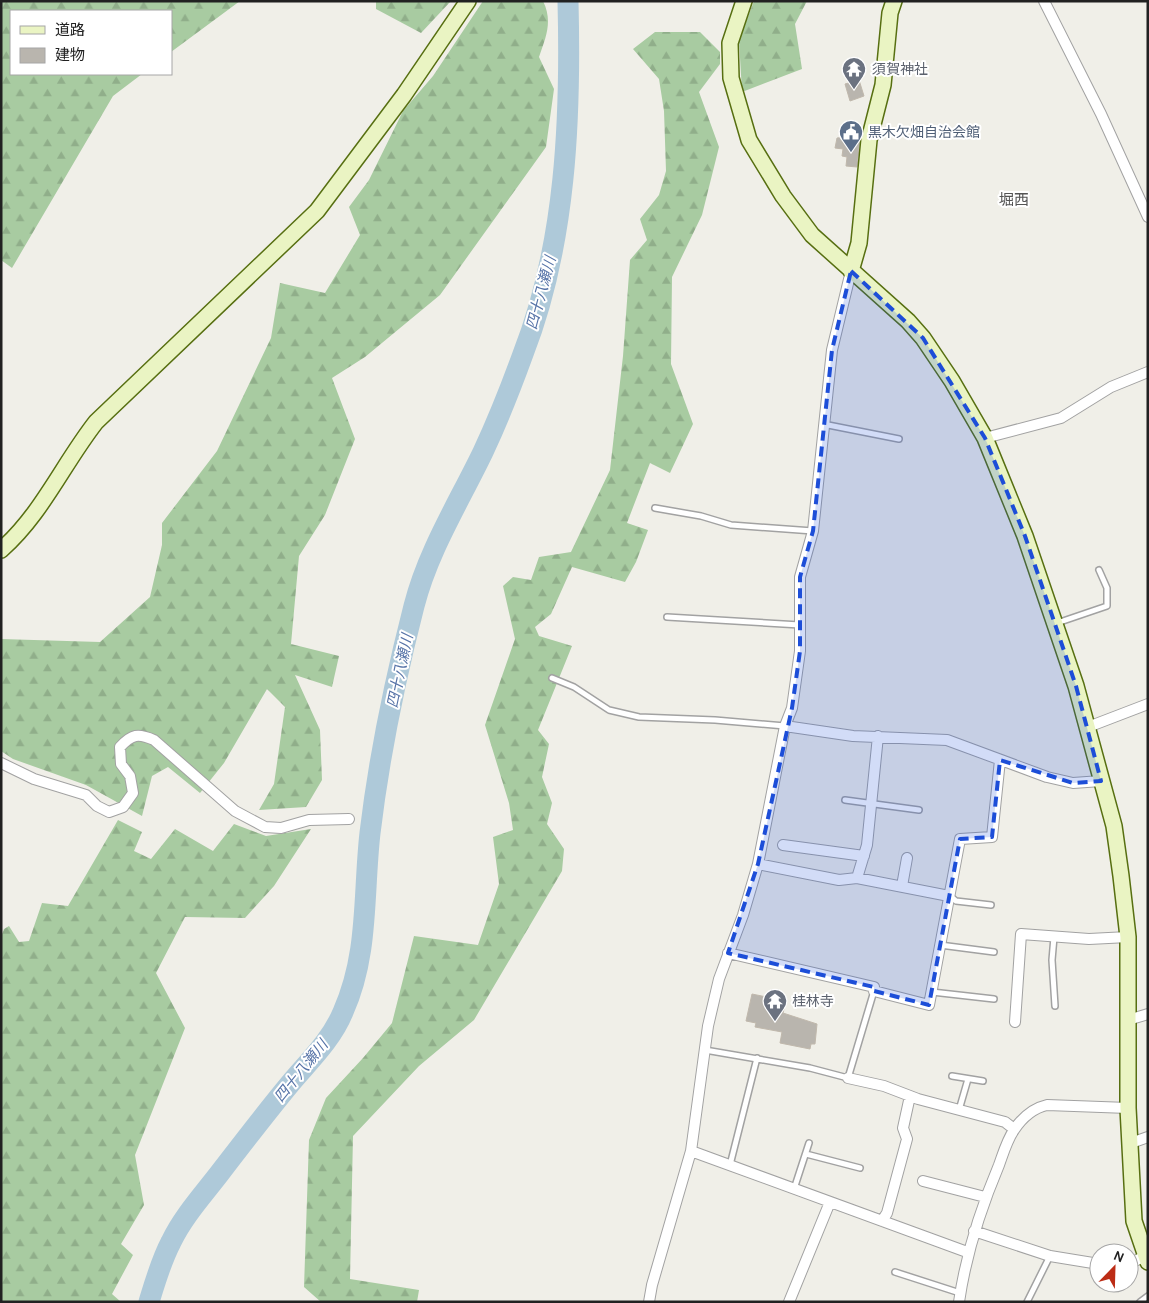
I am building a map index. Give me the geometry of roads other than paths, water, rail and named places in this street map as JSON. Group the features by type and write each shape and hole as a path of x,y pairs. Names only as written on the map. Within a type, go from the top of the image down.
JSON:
{"street":[{"path":"1,550 32,518 80,442 96,422 317,211 399,102 468,1"},
{"path":"744,1 730,43 731,78 749,140 783,196 812,236 868,284 923,338 985,438 1025,536 1088,727 1114,826 1128,937 1128,1108 1134,1221 1146,1259"},
{"path":"649,1302 652,1284 691,1151 708,1026 719,979 758,864 785,726 792,708 800,651 800,577 813,531 832,350 859,243 869,140 883,84 890,13 894,1"},
{"path":"1044,1 1148,217"},
{"path":"985,438 1061,418 1111,387 1148,372"},
{"path":"1088,727 1148,704"},
{"path":"785,726 853,736 947,740 1030,772 1073,783 1101,781"},
{"path":"1,763 34,779 86,795 97,806 109,812 123,807 133,792 130,776 121,764 120,747 130,736 141,734 154,740 235,811 264,827 281,828 309,820 349,819"},
{"path":"857,878 864,856 873,805 878,736"},
{"path":"728,953 874,987 874,991 929,1005 960,839 992,837 1000,760"},
{"path":"783,845 864,856"},
{"path":"902,886 907,858"},
{"path":"758,864 839,880 857,878 949,896"},
{"path":"1015,1022 1021,934 1088,939 1128,937"},
{"path":"1128,1020 1148,1014"},
{"path":"848,1078 884,1086 910,1096 1005,1122 1014,1129"},
{"path":"882,1221 887,1213 907,1139 904,1128 910,1096"},
{"path":"960,1297 968,1252 985,1197 1014,1129 1035,1108 1047,1105 1128,1108"},
{"path":"1131,1143 1148,1137"},
{"path":"691,1151 968,1252"},
{"path":"923,1181 938,1180 985,1197"},
{"path":"789,1302 830,1202"},
{"path":"974,1232 1050,1256 1089,1262"}],"lane":[{"path":"823,424 898,439"},
{"path":"655,508 701,516 731,525 813,531"},
{"path":"1054,624 1107,606 1107,588 1099,570"},
{"path":"667,616 800,625"},
{"path":"552,678 574,687 609,710 639,717 715,720 785,726"},
{"path":"845,800 919,810"},
{"path":"949,896 956,901 991,905"},
{"path":"1054,936 1052,960 1055,1006"},
{"path":"940,945 994,952"},
{"path":"705,1050 757,1058 848,1078 874,991"},
{"path":"932,992 994,999"},
{"path":"730,1165 757,1058"},
{"path":"952,1076 982,1081"},
{"path":"959,1110 968,1079"},
{"path":"794,1189 809,1143"},
{"path":"806,1154 860,1168"},
{"path":"1027,1302 1050,1256"},
{"path":"895,1272 960,1297"},
{"path":"1140,1302 1148,1296"}],"waterway":[{"name":"四十八瀬川","path":"149,1302 164,1257 181,1224 262,1118 326,1042 338,1023 351,990 357,968 364,924 370,833 378,776 394,690 414,606 427,566 483,452 504,403 523,354 549,269 563,180 568,90 568,1"}],"place":[{"name":"須賀神社","path":"854,90"},
{"name":"黒木欠畑自治会館","path":"851,153"},
{"name":"桂林寺","path":"775,1022"}],"district":[{"name":"堀西","path":"1014,200"}]}
